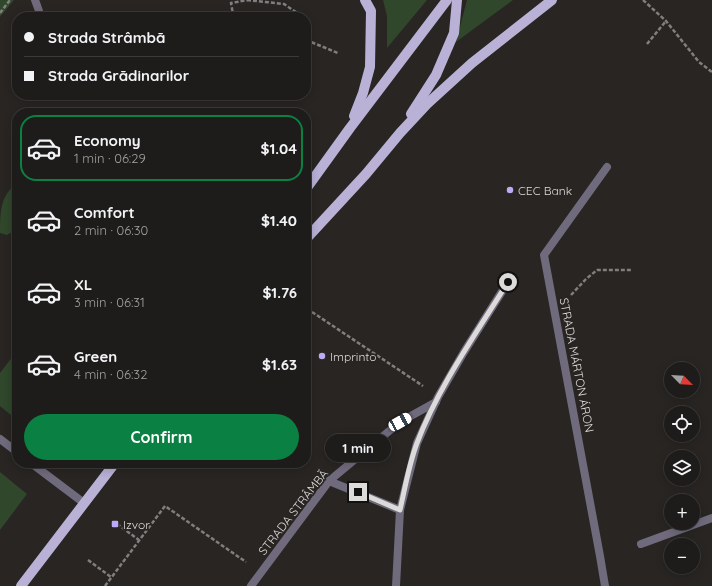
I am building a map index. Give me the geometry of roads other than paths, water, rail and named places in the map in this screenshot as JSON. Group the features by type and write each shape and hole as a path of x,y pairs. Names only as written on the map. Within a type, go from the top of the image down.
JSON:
{"main road":[{"path":"350,128 363,93 370,67 370,11 365,0"},
{"path":"311,182 446,0"},
{"path":"400,133 436,76 454,33 457,0"},
{"path":"311,234 366,174 400,133 427,104 472,63 552,0"},
{"path":"21,586 111,468"}],"street":[{"path":"35,0 39,12"},
{"name":"STRADA MÁRTON ÁRON","path":"605,586 544,255 607,167"},
{"path":"395,584 400,510 417,443 436,402 464,352 508,282"},
{"name":"STRADA STRÂMBĂ","path":"251,586 329,481 400,422 436,402"},
{"path":"0,439 12,448"},
{"path":"38,468 84,503"},
{"path":"329,481 400,510"},
{"path":"641,544 712,518"}],"place":[{"name":"CEC Bank","path":"510,190"},
{"name":"Imprinto","path":"322,356"},
{"name":"Izvor","path":"115,524"}]}
